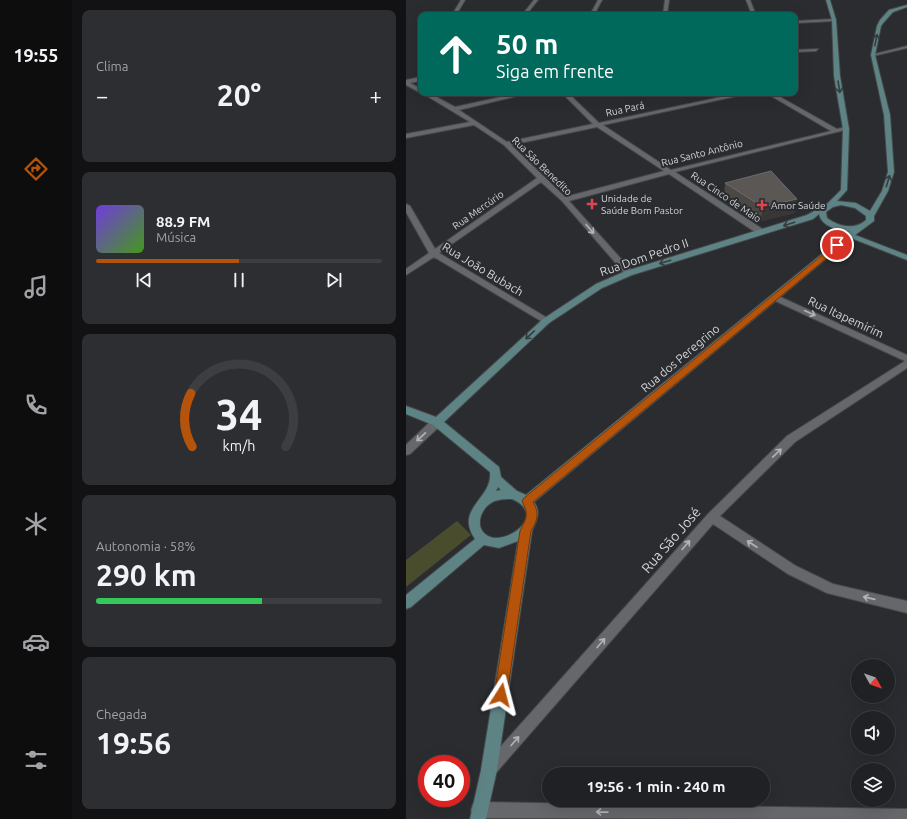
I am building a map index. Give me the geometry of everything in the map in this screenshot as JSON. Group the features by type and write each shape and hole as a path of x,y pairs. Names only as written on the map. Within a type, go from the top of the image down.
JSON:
{"street":[{"path":"456,12 463,0"},
{"path":"526,12 536,0"},
{"path":"594,12 600,0"},
{"path":"665,12 667,0"},
{"path":"748,0 753,12"},
{"name":"Rua Dom Pedro II","path":"406,451 546,321 599,286 629,273 810,217 827,207 844,190 846,129 837,76 834,20 828,0"},
{"path":"907,6 891,12 882,21 879,26 873,55 887,115 891,172 885,190 870,216 865,209 854,205 841,203 827,207 822,212 823,217 829,223 849,236 907,258"},
{"path":"798,22 834,20"},
{"path":"873,55 907,47"},
{"path":"798,51 816,50"},
{"path":"406,82 418,79"},
{"path":"406,82 418,89"},
{"name":"Rua São Benedito","path":"430,96 454,109 506,144 564,200 629,273"},
{"path":"454,109 513,96"},
{"name":"Rua Cinco de Maio","path":"568,96 597,124 761,232"},
{"name":"Rua Pará","path":"506,144 733,96"},
{"path":"773,96 836,131"},
{"path":"406,136 474,123"},
{"name":"Rua Santo Antônio","path":"564,200 669,172 846,129"},
{"name":"Rua Mercúrio","path":"406,273 542,178"},
{"name":"Rua João Bubach","path":"406,206 433,253 546,321"},
{"name":"Rua dos Peregrino","path":"527,501 849,236 869,223 870,216"},
{"path":"829,223 846,228 860,228"},
{"name":"Rua Itapemirim","path":"774,297 907,359"},
{"name":"Rua São José","path":"489,770 712,517 791,439 907,364"},
{"path":"406,410 437,422 495,470 496,479 486,500 477,510 473,520 475,531 483,539 498,543 514,540 526,531"},
{"path":"496,479 513,494 527,501 532,509 532,520 526,531 489,770 479,814 907,817"},
{"path":"486,500 499,494 513,494"},
{"path":"712,517 792,570 831,589 907,607"},
{"path":"406,603 483,539"}],"green space":[{"path":"457,521 471,535 406,587 406,560"}],"building":[{"path":"771,171 797,199 763,207 725,183"}],"place":[{"name":"Unidade de Saúde Bom Pastor","path":"592,204"},
{"name":"Amor Saúde","path":"762,205"}],"route":[{"path":"501,695 526,531 532,520 532,509 527,501 837,245"}]}
